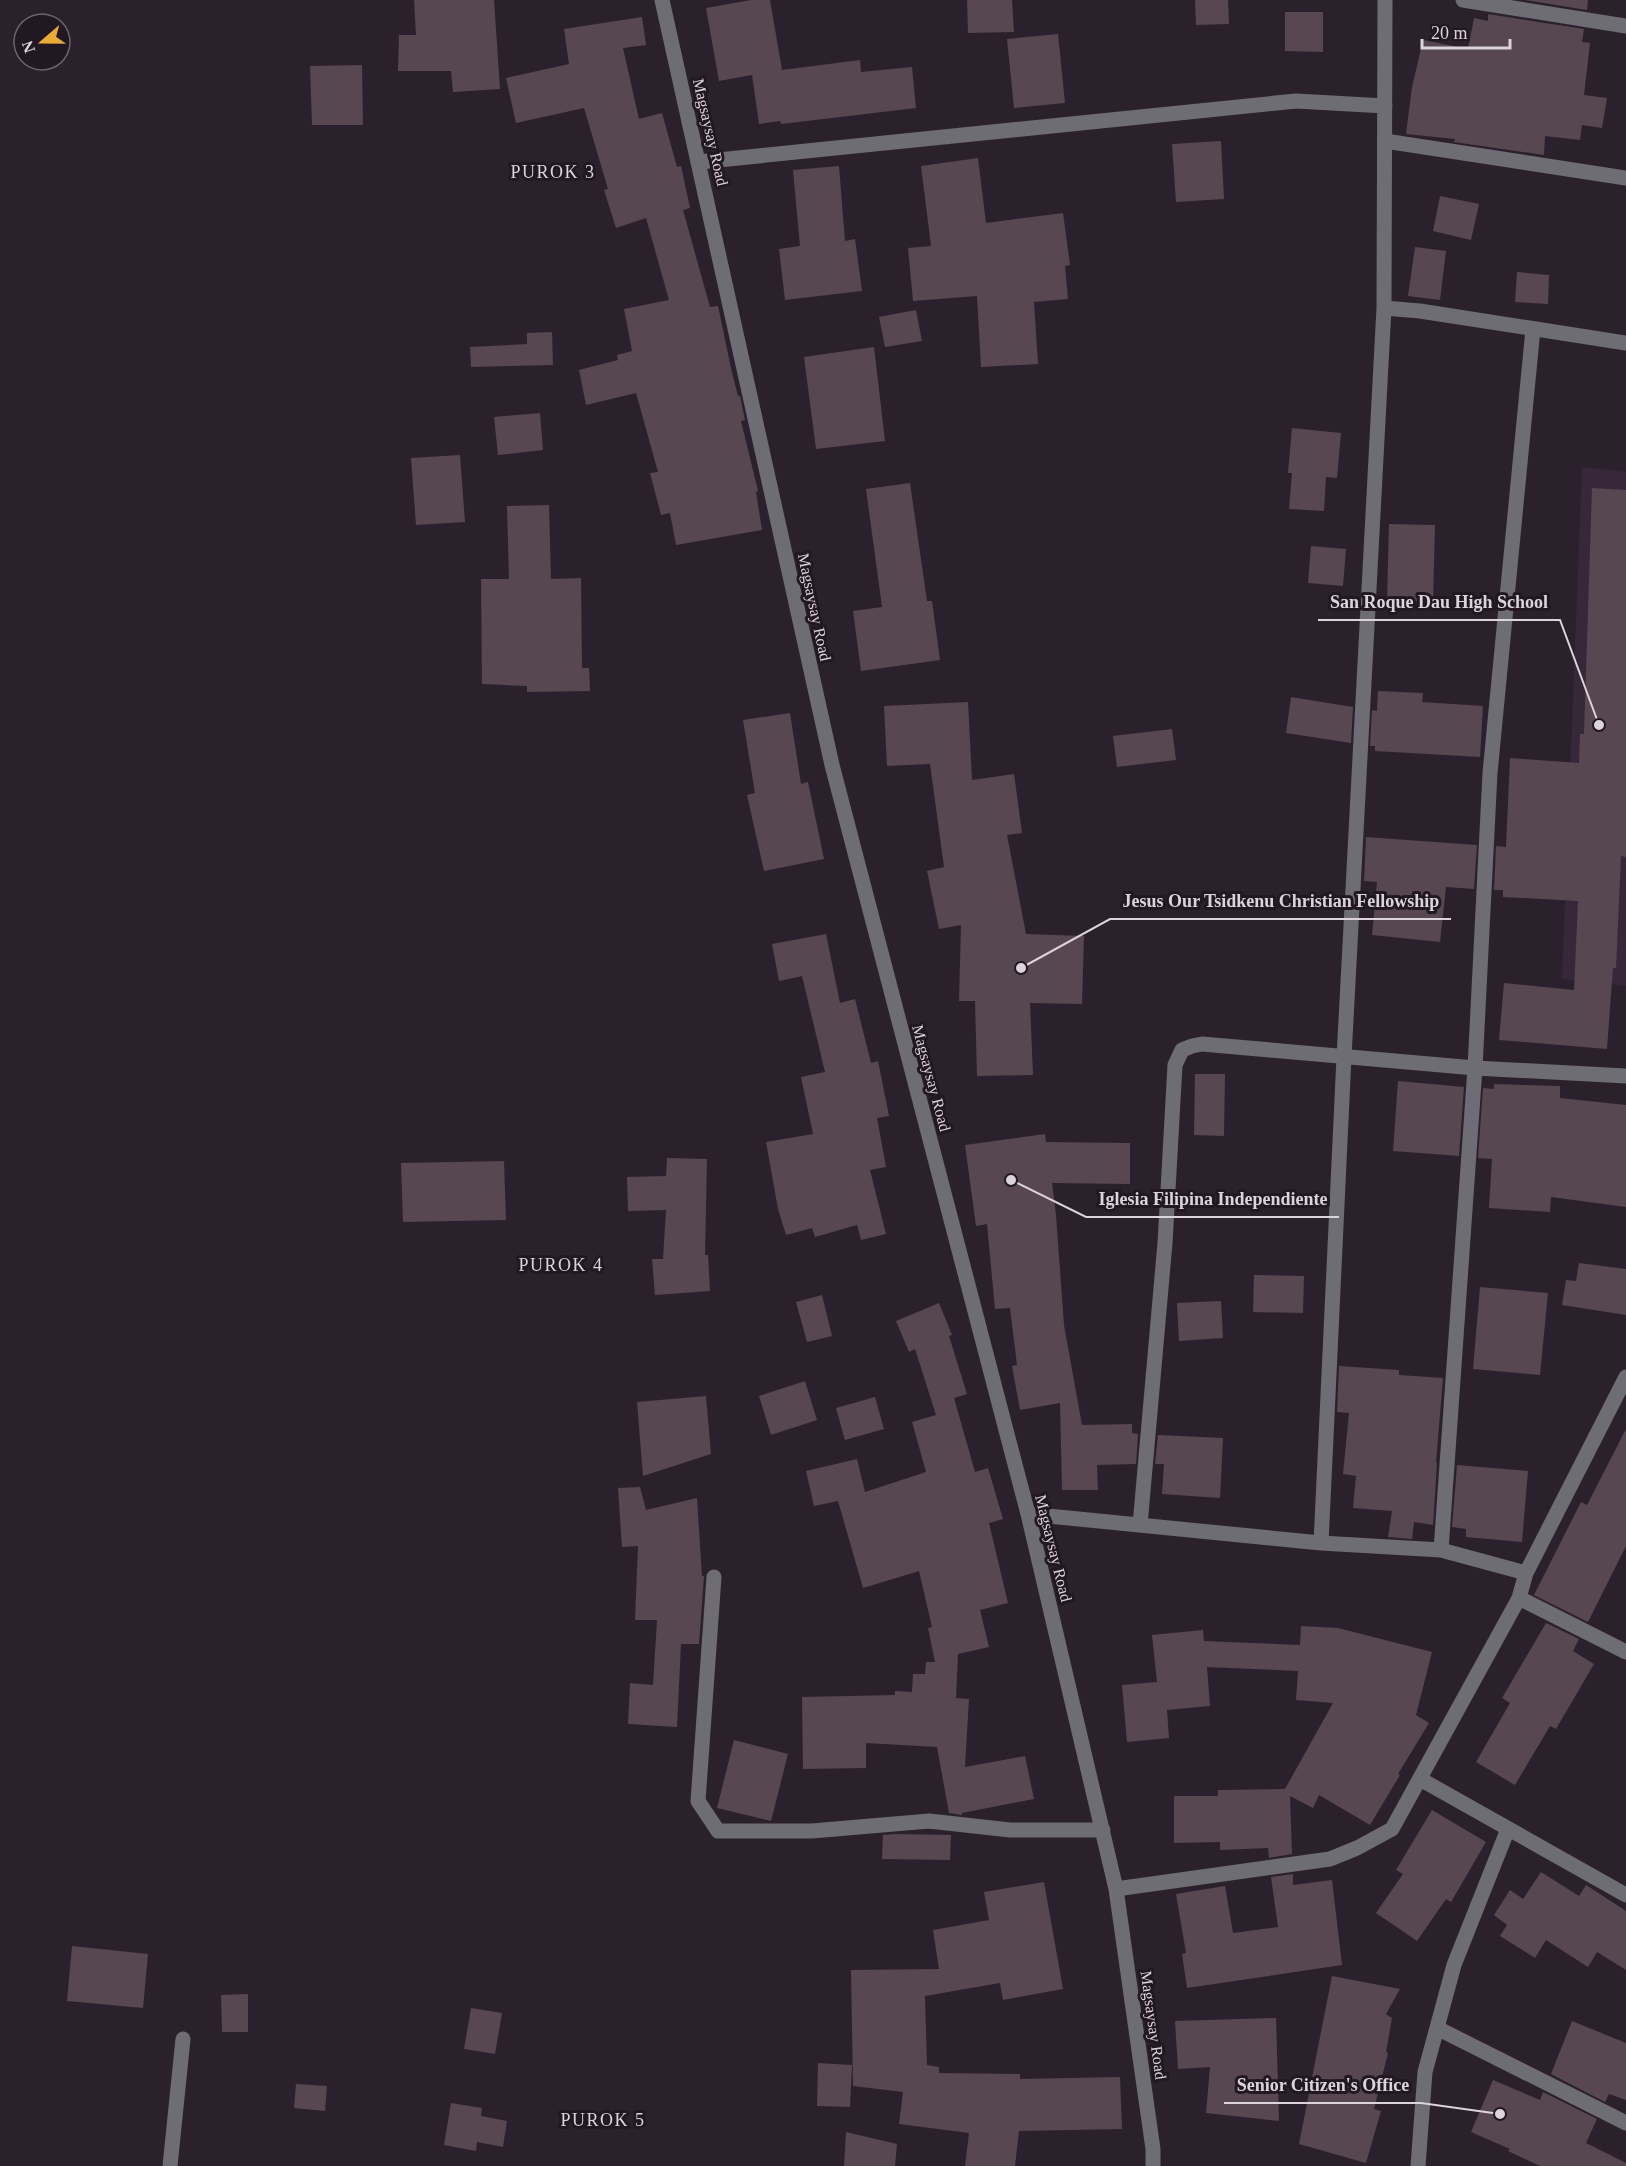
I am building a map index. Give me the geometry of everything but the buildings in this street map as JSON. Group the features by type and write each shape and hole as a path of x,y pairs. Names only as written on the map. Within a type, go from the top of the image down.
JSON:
{"street":[{"name":"Magsaysay Road","path":"662,0 832,765 1028,1514 1103,1830 1116,1889 1153,2149 1153,2166"},
{"path":"1321,1543 1383,308 1385,0"},
{"path":"1463,0 1626,26"},
{"path":"699,162 1296,101 1385,106"},
{"path":"1385,141 1626,178"},
{"path":"1383,308 1420,311 1626,344"},
{"path":"1441,1550 1475,1068 1491,773 1533,329"},
{"path":"1140,1525 1165,1243 1175,1065 1182,1050 1202,1044 1475,1068 1626,1076"},
{"path":"1116,1889 1330,1859 1357,1848 1392,1829 1519,1598 1526,1573 1619,1406 1626,1377"},
{"path":"1028,1514 1321,1543 1441,1550 1526,1573"},
{"path":"714,1577 698,1801 718,1831 812,1831 929,1821 1010,1830 1103,1830"},
{"path":"1519,1598 1626,1652"},
{"path":"1420,1779 1626,1895"},
{"path":"1418,2166 1425,2072 1454,1965 1508,1829"},
{"path":"1437,2028 1626,2123"},
{"path":"170,2166 183,2039"}],"shaded area":[{"path":"1582,467 1626,472 1626,986 1562,979"}],"place":[{"name":"San Roque Dau High School","path":"1599,725"},
{"name":"Jesus Our Tsidkenu Christian Fellowship","path":"1021,968"},
{"name":"Iglesia Filipina Independiente","path":"1011,1180"},
{"name":"Senior Citizen's Office","path":"1500,2114"}],"district":[{"name":"PUROK 3","path":"553,172"},
{"name":"PUROK 4","path":"561,1265"},
{"name":"PUROK 5","path":"603,2120"}]}
